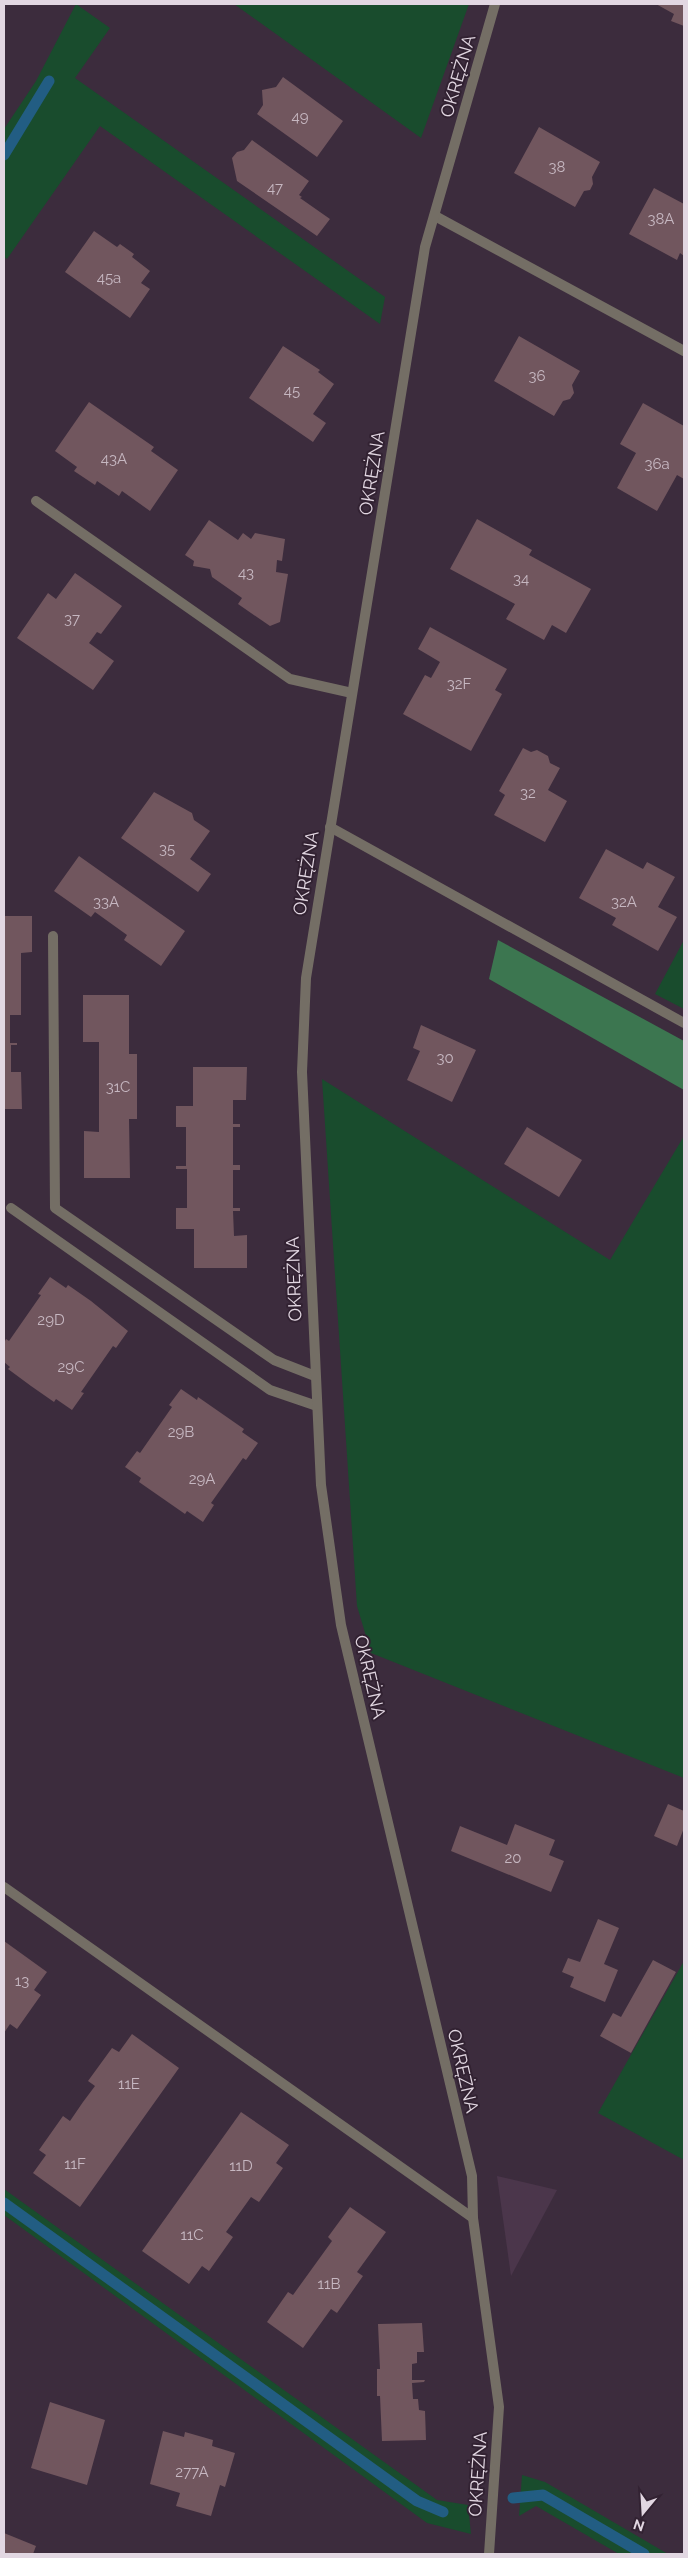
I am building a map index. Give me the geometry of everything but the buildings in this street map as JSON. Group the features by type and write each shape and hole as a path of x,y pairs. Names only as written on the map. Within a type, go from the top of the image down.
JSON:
{"street":[{"name":"OKRĘŻNA","path":"489,2554 499,2407 473,2218 472,2176 341,1625 321,1485 302,1072 306,978 425,247 495,4"},
{"path":"435,216 684,351"},
{"path":"36,501 290,678 352,693"},
{"path":"330,827 684,1023"},
{"path":"53,936 55,1208 274,1360 315,1376"},
{"path":"11,1208 270,1390 317,1406"},
{"path":"4,1886 473,2218"}],"shaded area":[{"path":"497,2176 557,2190 511,2276"}],"green space":[{"path":"76,4 110,28 75,78 385,297 380,324 100,126 7,259 4,257 4,129 36,81"},
{"path":"234,4 469,4 421,138"},
{"path":"498,940 684,1041 684,1090 489,979"},
{"path":"684,940 684,1009 655,994"},
{"path":"322,1079 610,1260 684,1136 684,1778 371,1653 357,1606"},
{"path":"684,1961 684,2160 598,2113"},
{"path":"4,2189 437,2500 468,2505 471,2534 427,2523 4,2215"},
{"path":"522,2475 545,2482 668,2554 619,2554 536,2506 519,2516"}],"waterway":[{"path":"4,155 49,81"},
{"path":"4,2203 417,2501 443,2512"},
{"path":"513,2498 543,2495 644,2554"}]}
